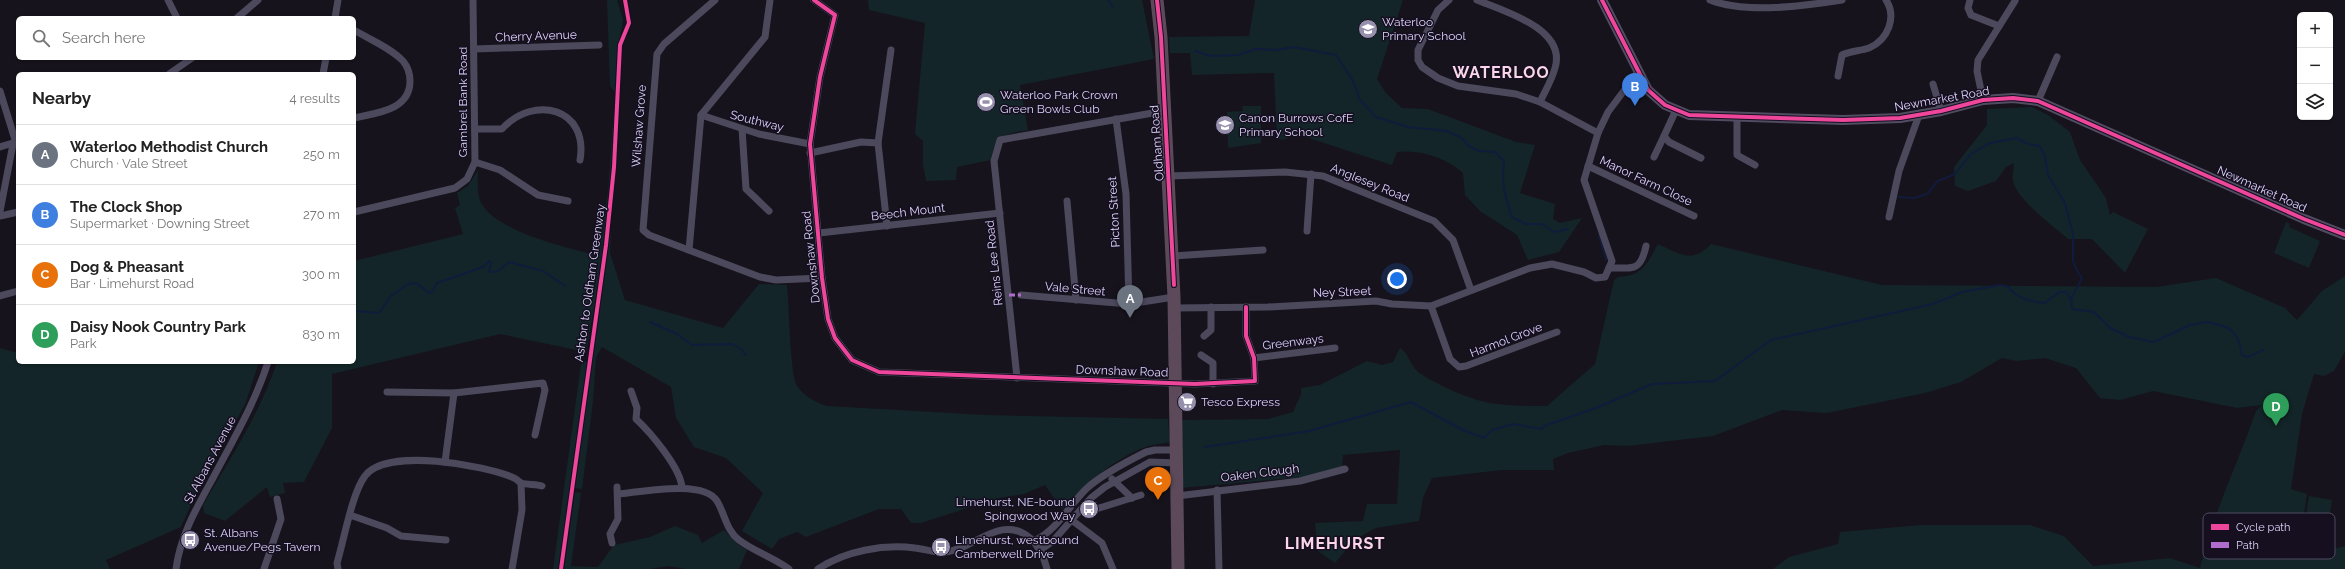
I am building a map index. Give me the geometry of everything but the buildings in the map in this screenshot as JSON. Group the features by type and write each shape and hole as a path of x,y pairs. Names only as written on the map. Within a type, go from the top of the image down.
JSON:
{"highway":[{"name":"Oldham Road","path":"1157,0 1161,37 1175,302 1178,569"}],"street":[{"path":"168,0 176,16"},
{"path":"239,16 258,0"},
{"path":"335,16 338,0"},
{"name":"Gambrel Bank Road","path":"356,212 455,188 467,179 475,162 473,0"},
{"name":"Wilshaw Grove","path":"715,0 659,49 656,59 643,230 649,235 760,277 776,280 822,278"},
{"path":"689,250 701,115 765,36 770,0"},
{"name":"Downshaw Road","path":"814,0 835,15 820,77 810,144 822,278 828,319 836,338 852,360 865,367 880,372 1213,384 1255,381 1254,358"},
{"path":"1449,0 1438,10 1418,50 1418,60 1422,67 1438,78 1458,86 1516,94 1540,102 1598,133"},
{"path":"1477,0 1518,16 1544,33 1553,44 1556,58 1555,68 1540,102"},
{"name":"Newmarket Road","path":"1602,0 1638,72 1656,98 1676,110 1689,115 1843,120 1900,118 1941,111 1983,100 2013,98 2038,101 2304,219 2345,235"},
{"path":"1710,0 1726,5 1758,7 1793,6 1842,0"},
{"path":"1838,76 1842,55 1870,47 1886,34 1891,14 1890,7 1886,0"},
{"path":"1970,0 1968,8 1971,15 2000,26"},
{"path":"1983,100 1977,71 1978,60 2015,2"},
{"path":"356,31 403,62 409,72 410,84 405,99 394,108 356,118"},
{"name":"Cherry Avenue","path":"474,49 598,45"},
{"path":"887,226 878,143 891,50"},
{"path":"2038,101 2057,57"},
{"path":"172,72 189,60"},
{"path":"323,72 326,60"},
{"path":"1638,72 1608,112 1598,133 1584,180 1608,246 1612,261 1609,268 1627,270 1637,266 1643,258 1646,246"},
{"path":"1933,84 1941,111"},
{"path":"0,91 15,143 0,211"},
{"path":"475,129 502,129 511,120 525,112 543,109 552,111 570,120 577,127 582,143 580,160"},
{"path":"1654,156 1676,110"},
{"path":"1116,119 1164,111"},
{"name":"Southway","path":"701,115 742,129 810,144"},
{"path":"1889,217 1899,170 1919,115"},
{"path":"1737,116 1737,155 1754,164"},
{"name":"Reins Lee Road","path":"1017,378 994,161 996,146 1004,137 1116,119"},
{"name":"Picton Street","path":"1116,119 1126,194 1129,304"},
{"path":"742,129 746,190 765,202 769,211"},
{"path":"1664,136 1669,142 1701,158"},
{"path":"810,153 861,142 878,143"},
{"path":"0,147 15,143"},
{"path":"475,162 500,170 538,195 568,201"},
{"name":"Manor Farm Close","path":"1588,166 1694,216"},
{"name":"Anglesey Road","path":"1169,176 1285,172 1323,176 1434,221 1453,240 1471,290"},
{"path":"1308,231 1311,174"},
{"path":"1067,201 1076,300"},
{"path":"0,216 16,212"},
{"name":"Beech Mount","path":"819,234 1000,213"},
{"path":"1173,256 1263,250"},
{"name":"Ney Street","path":"1175,302 1211,307 1376,302 1431,306 1530,268 1552,264 1584,272 1596,278 1605,277 1609,268"},
{"path":"0,296 16,292"},
{"name":"Vale Street","path":"1021,295 1129,304 1175,302"},
{"name":"Harmol Grove","path":"1431,306 1450,359 1459,367 1466,366 1557,332"},
{"path":"1204,336 1211,330 1211,307"},
{"path":"1246,307 1246,336 1254,358"},
{"name":"Greenways","path":"1254,358 1335,348"},
{"path":"1201,355 1213,363 1213,384"},
{"name":"St Albans Avenue","path":"176,569 178,556 196,509 246,418 262,382 267,364"},
{"path":"387,392 454,393 544,383 546,390 535,435"},
{"path":"631,391 637,408 636,419 653,434 677,470 682,488"},
{"path":"445,462 454,393"},
{"path":"1034,541 1046,534 1088,488 1146,452 1155,450 1177,456"},
{"path":"1040,550 1053,541 1091,498 1150,462 1177,456"},
{"path":"338,569 337,562 350,515 363,478 376,466 404,462 445,462 516,478 521,483 542,486"},
{"name":"Oaken Clough","path":"1177,496 1300,481 1345,469"},
{"path":"1109,474 1114,483 1132,498"},
{"path":"512,569 522,510 521,483"},
{"path":"612,543 610,534 618,519 618,490 682,488 700,490 713,496 720,507 728,527 740,540 776,558 789,569"},
{"path":"1217,490 1218,569"},
{"path":"1096,509 1141,495"},
{"path":"264,569 281,519 277,498"},
{"path":"350,515 387,528 402,536 446,540"},
{"path":"1064,515 1102,543 1112,569"},
{"path":"818,569 831,562 866,550 889,546 946,552 1002,529 1019,532 1034,541 1040,550 1046,569"}],"shaded area":[{"path":"607,0 617,0 623,20 619,43 612,175 598,286 586,352 500,334 332,374 332,428 304,482 283,483 285,493 270,497 267,487 225,521 204,513 203,505 253,418 276,364 356,364 356,261 463,234 455,208 460,205 457,193 468,186 478,170 479,197 485,208 496,218 510,227 545,241 591,254 598,248 608,192 615,92 610,86"},
{"path":"868,0 1142,0 1154,59 1020,85 1028,130 1002,137 993,151 991,160 957,167 956,180 926,181 923,165 923,141 915,134 925,23 869,10"},
{"path":"1255,0 1403,0 1377,79 1386,93 1402,108 1428,109 1516,142 1535,145 1520,193 1555,204 1553,219 1560,223 1582,218 1559,252 1528,260 1517,235 1480,211 1465,195 1463,173 1441,159 1424,153 1406,151 1397,152 1392,165 1296,134 1284,140 1277,139 1274,73 1192,75 1190,53 1170,53 1169,37 1249,36"},
{"path":"1242,106 1261,106 1261,143 1228,148 1227,112 1243,111"},
{"path":"2032,107 2048,115 2070,132 2080,160 2106,198 2110,215 2113,212 2148,229 2125,273 2092,239 2068,239 2028,204 2021,196 2013,181 2014,163 2006,167 1996,181 1968,191 1955,186 1954,167 1987,125 1987,109"},
{"path":"2286,222 2290,224 2289,227 2320,241 2309,268 2274,253"},
{"path":"611,231 610,253 625,300 723,328 759,284 787,285 791,354 797,386 810,399 827,406 986,415 1168,419 1170,442 1143,448 1118,461 1088,483 1062,510 1045,485 1024,494 999,498 921,523 911,523 901,509 879,509 806,537 797,532 779,539 772,549 742,531 763,493 726,458 694,447 676,418 671,387 602,347 596,357 593,401 582,489 575,488"},
{"path":"1658,244 1679,254 1692,255 1698,254 1711,244 1882,285 2156,287 2216,278 2285,308 2297,320 2322,291 2345,276 2345,352 2334,371 2324,376 2314,374 2302,414 2291,489 2307,494 2304,513 2217,513 2256,411 2262,405 2237,408 2153,391 2120,400 2100,398 2076,368 2045,358 2016,361 2002,358 1961,382 1925,393 1827,413 1782,410 1713,436 1628,446 1604,445 1568,453 1553,459 1554,470 1502,470 1432,478 1423,498 1419,521 1376,528 1354,540 1335,563 1318,551 1315,523 1363,521 1367,504 1397,504 1400,450 1343,455 1342,468 1325,475 1181,488 1182,420 1268,419 1293,412 1301,394 1301,388 1320,385 1367,361 1382,365 1393,362 1400,348 1406,353 1417,371 1438,384 1458,393 1478,400 1497,404 1516,406 1547,406 1595,364 1614,280 1616,278 1636,273 1648,262"},
{"path":"0,348 16,352 16,364 258,364 245,405 204,476 181,527 106,560 110,569 0,569"},
{"path":"587,361 559,569 553,569 581,364"},
{"path":"575,492 581,493 571,566 598,567 614,545 650,537 675,526 698,535 702,543 724,530 739,545 747,550 739,569 686,569 668,566 650,569 564,569"},
{"path":"2309,496 2332,500 2330,513 2306,513"},
{"path":"1921,525 2030,525 2064,536 2093,566 2170,558 2200,568 2203,556 2203,559 2335,559 2335,549 2345,546 2345,569 1773,569 1789,557 1838,544 1840,532"}],"waterway":[{"path":"1108,0 1113,7"},
{"path":"1195,51 1211,56 1238,55 1256,49 1277,50 1294,47 1336,55 1352,79 1360,100 1376,117 1408,127 1447,131 1460,137 1470,147 1480,151 1495,152 1504,161 1504,189 1512,217 1526,224 1542,224 1554,232 1568,229"},
{"path":"1899,197 1914,198 1927,194 1938,181 1955,174 1971,154 1990,143 2017,138 2028,144 2040,146 2045,157 2048,175 2065,203 2073,235 2073,261 2082,278 2071,299"},
{"path":"1599,236 1606,260"},
{"path":"356,311 379,313 391,296 408,284 416,283 429,293 432,292 437,283 483,267 489,261 491,263 489,271 492,272 500,270 509,262 543,271 565,286"},
{"path":"1205,447 1309,431 1411,402 1463,430 1484,438 1492,430 1513,424 1542,429 1544,426 1596,408 1652,384 1715,381 1771,340 1933,304 1962,292 2000,285 2009,287 2020,297 2035,302 2045,303 2059,292 2066,292 2071,299 2072,309 2094,312 2110,328 2129,337 2154,342 2190,325 2207,322 2230,329 2240,344 2242,355 2248,357 2263,350"},
{"path":"650,322 677,334 692,345 732,344 741,349 746,355"}],"marked path":[{"path":"1009,295 1021,295"}],"cycle path":[{"name":"Ashton to Oldham Greenway","path":"561,569 606,245 614,167 620,45 629,23 625,0"},
{"path":"814,0 835,15 820,77 810,144 822,278 828,319 835,338 852,360 879,372 1195,384 1255,381 1254,358 1246,336 1246,307"},
{"path":"1157,0 1161,37 1174,285"},
{"path":"1602,0 1648,90 1665,105 1689,115 1843,120 1900,118 1941,111 1983,100 2013,98 2038,101 2304,219 2345,235"}],"place":[{"name":"Waterloo Primary School","path":"1368,29"},
{"name":"Waterloo Park Crown Green Bowls Club","path":"986,102"},
{"name":"The Clock Shop","path":"1635,106"},
{"name":"Canon Burrows CofE Primary School","path":"1225,125"},
{"name":"Waterloo Methodist Church","path":"1130,318"},
{"name":"Tesco Express","path":"1187,402"},
{"name":"Daisy Nook Country Park","path":"2276,426"},
{"name":"Dog & Pheasant","path":"1158,500"},
{"name":"Limehurst, NE-bound Spingwood Way","path":"1089,509"},
{"name":"St. Albans Avenue/Pegs Tavern","path":"190,540"},
{"name":"Limehurst, westbound Camberwell Drive","path":"941,547"}],"district":[{"name":"WATERLOO","path":"1501,72"},
{"name":"LIMEHURST","path":"1335,543"}]}
